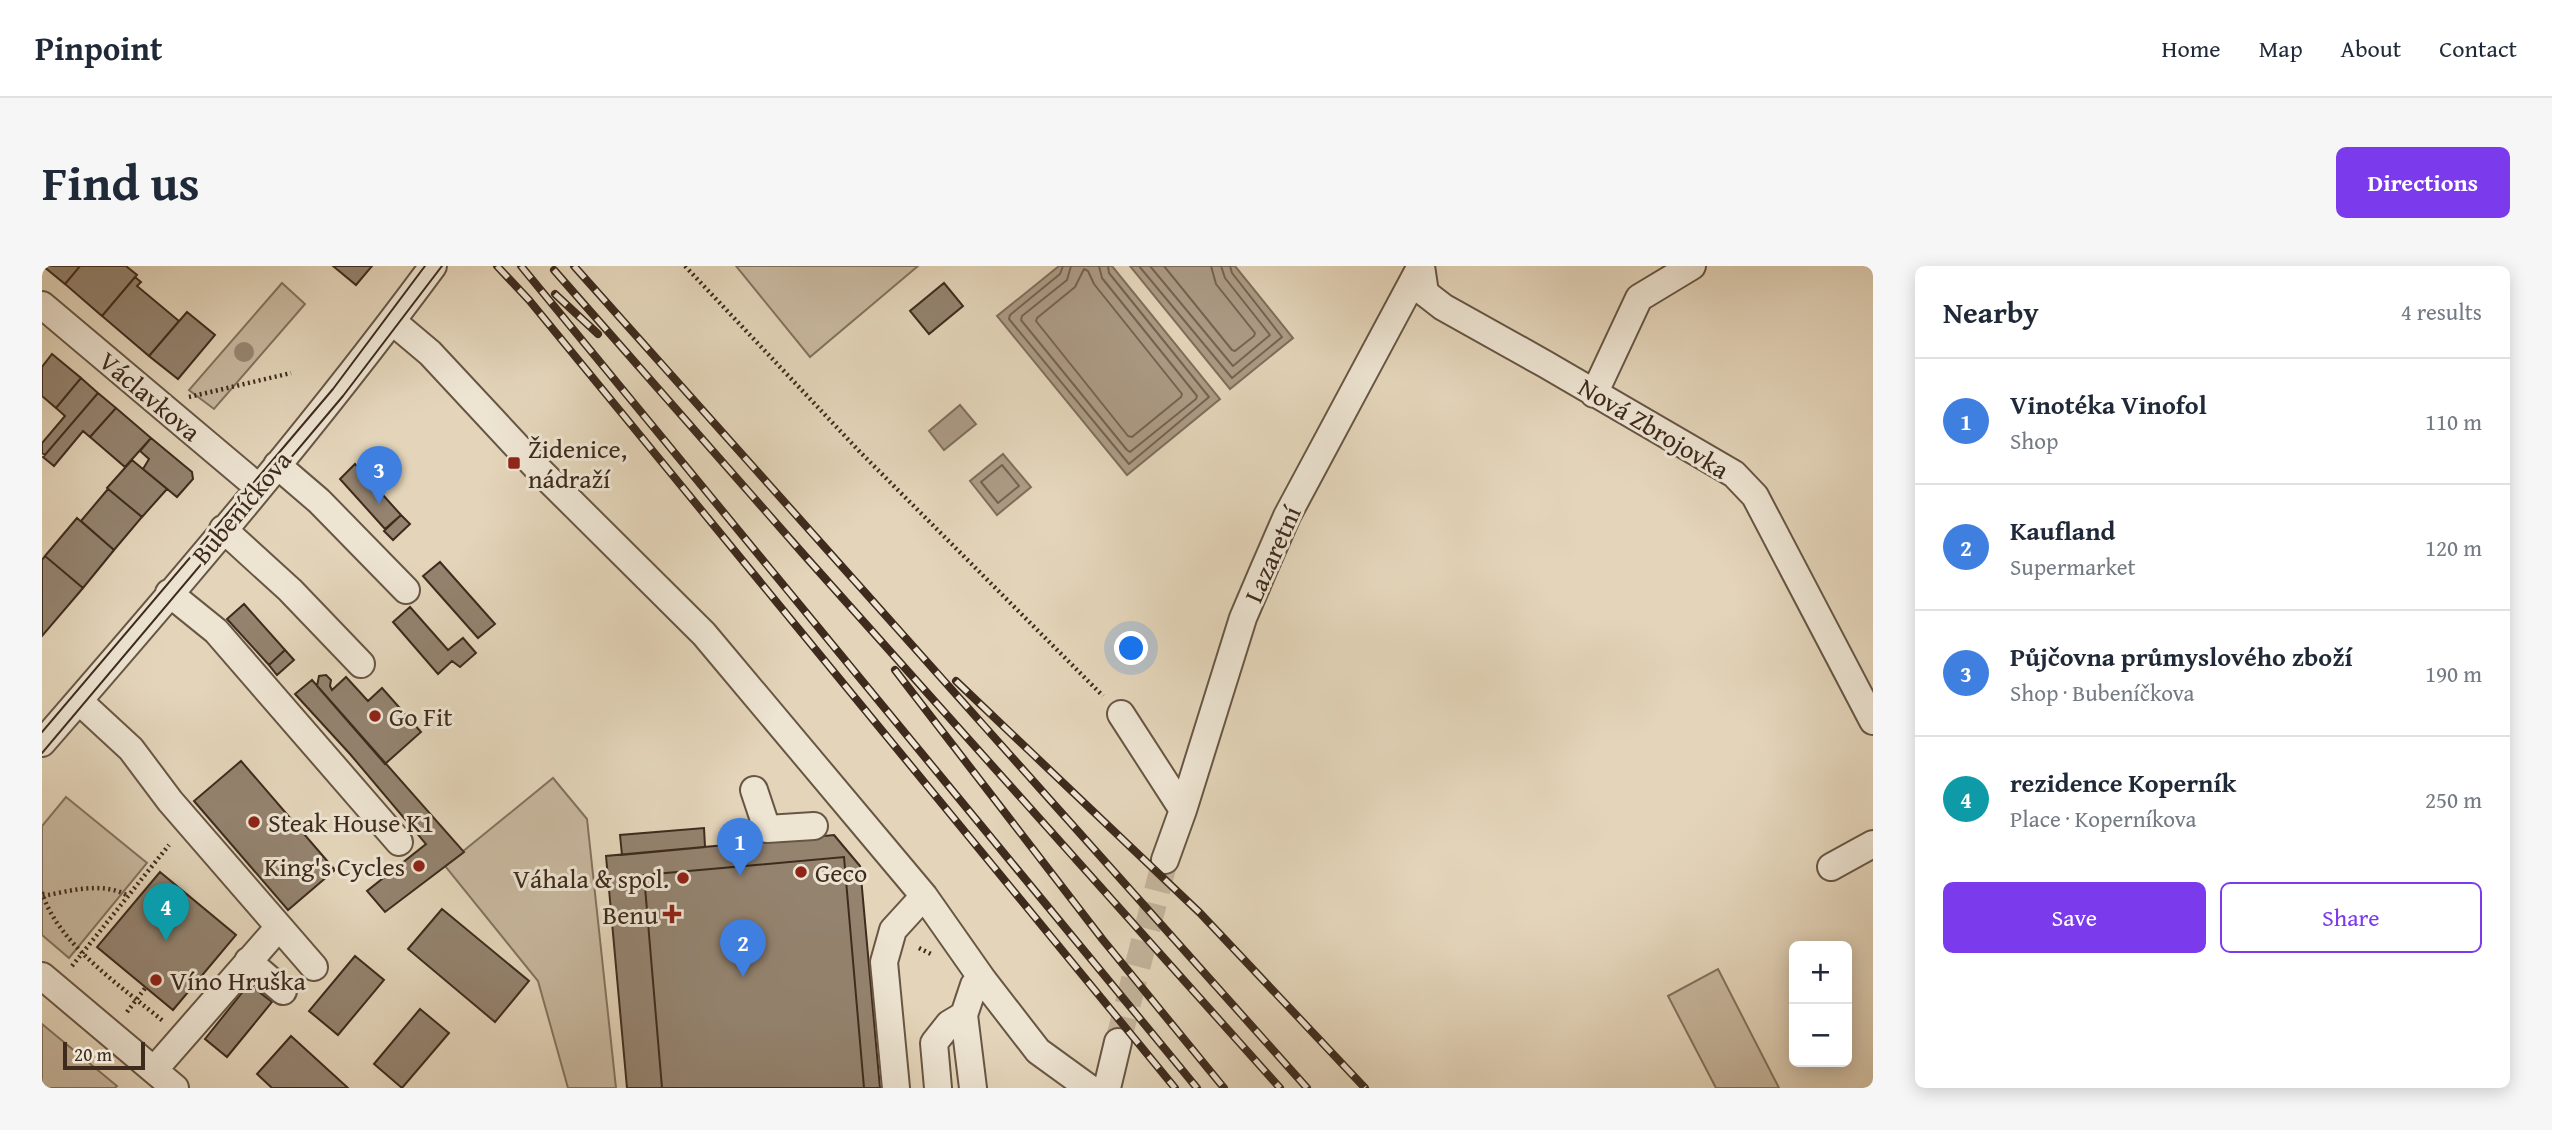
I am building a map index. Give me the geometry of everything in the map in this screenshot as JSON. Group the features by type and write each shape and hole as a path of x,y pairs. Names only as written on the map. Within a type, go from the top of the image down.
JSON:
{"street":[{"name":"Bubeníčkova","path":"42,743 277,465 433,266"},
{"name":"Nová Zbrojovka","path":"1421,266 1425,293 1443,307 1734,474 1755,496 1873,721"},
{"name":"Lazaretní","path":"1165,860 1244,618 1268,560 1287,516 1421,266"},
{"path":"1594,394 1639,298 1692,266"},
{"name":"Václavkova","path":"42,305 258,487"},
{"path":"392,321 430,353 539,470 704,635 924,895 983,980 1038,1051 1089,1088"},
{"path":"277,465 319,501 406,590"},
{"path":"223,529 290,590 361,664"},
{"path":"169,593 216,631 399,842"},
{"path":"79,701 131,749 170,802 314,967"},
{"path":"1121,714 1183,810"},
{"path":"754,790 767,829 814,826"},
{"path":"1831,867 1873,844"},
{"path":"897,1088 884,962 893,930 924,895"},
{"path":"154,1070 279,927"},
{"path":"248,961 283,991"},
{"path":"42,976 175,1088"},
{"path":"973,1088 964,1015 974,985 983,980"},
{"path":"938,1088 934,1043 949,1024 964,1015"},
{"path":"1107,1088 1118,1042"}],"path":[{"path":"685,266 861,453 1121,714"},
{"path":"189,397 291,373"},
{"path":"72,966 169,845"},
{"path":"128,896 100,888 42,895 59,927 83,952 181,1037"},
{"path":"127,1012 146,987"}],"shaded area":[{"path":"736,266 918,266 810,357"},
{"path":"282,283 305,304 214,409 189,390"},
{"path":"553,778 587,819 616,1088 568,1088 538,981 445,866"},
{"path":"66,797 147,863 69,958 42,935 42,826"},
{"path":"1718,969 1779,1088 1716,1088 1668,996"},
{"path":"42,1024 117,1086 42,1088"}],"water":[{"path":"1059,266 1112,266 1220,399 1127,475 997,316"},
{"path":"1130,266 1235,266 1293,338 1230,389"},
{"path":"960,405 976,424 944,450 929,431"},
{"path":"1003,454 1031,487 997,515 970,481"}],"building":[{"path":"43,266 80,266 65,284"},
{"path":"80,266 126,266 137,275 102,316 65,284"},
{"path":"333,266 372,266 356,285"},
{"path":"135,277 141,282 137,286 179,321 149,356 102,316"},
{"path":"944,283 963,306 929,334 910,311"},
{"path":"187,312 215,335 178,379 149,356"},
{"path":"52,354 81,378 56,408 42,396 42,367"},
{"path":"81,378 98,393 45,455 42,453 42,443 65,416 56,408"},
{"path":"98,393 116,408 90,437 83,431 54,466 43,457"},
{"path":"116,408 151,438 125,467 90,437"},
{"path":"151,438 192,472 193,479 177,497 143,469 149,459 140,451"},
{"path":"132,460 167,489 142,517 107,488"},
{"path":"355,464 401,515 385,529 340,479"},
{"path":"108,489 142,517 114,550 81,521"},
{"path":"401,515 410,524 393,540 384,531"},
{"path":"77,518 114,550 83,588 45,556"},
{"path":"45,556 83,588 42,636 42,560"},
{"path":"440,562 495,624 478,638 423,576"},
{"path":"244,604 285,650 269,665 227,619"},
{"path":"410,607 448,650 463,638 476,653 460,667 452,661 438,674 393,622"},
{"path":"285,650 294,660 277,675 269,665"},
{"name":"Go Fit","path":"326,675 331,680 332,690 346,677 368,701 382,688 421,732 385,764 317,686 319,676"},
{"path":"312,680 464,852 385,912 367,891 426,844 295,694"},
{"path":"241,761 335,870 288,910 194,801"},
{"path":"745,822 747,835 725,838 724,826"},
{"path":"704,828 705,847 622,855 620,835"},
{"path":"834,835 860,866 880,1088 627,1088 606,856"},
{"path":"844,857 864,1088 662,1088 644,875"},
{"path":"160,872 236,935 173,1010 97,947"},
{"path":"442,909 529,981 495,1022 408,949"},
{"path":"355,956 384,980 338,1035 309,1011"},
{"path":"249,984 272,1002 227,1057 205,1039"},
{"path":"420,1009 449,1033 402,1088 374,1064"},
{"path":"291,1036 348,1088 272,1088 257,1074"}],"tunnel":[{"path":"1118,1042 1165,860"}],"tram line":[{"path":"42,732 333,389 425,266"},
{"path":"42,753 343,396 442,266"}],"railway":[{"path":"497,266 529,300 1175,1088"},
{"path":"521,266 1197,1088"},
{"path":"574,266 1307,1088"},
{"path":"554,270 805,556 1280,1088"},
{"path":"555,294 598,334"},
{"path":"895,670 1103,940 1224,1088"},
{"path":"956,681 1200,913 1365,1088"}],"place":[{"name":"Židenice, nádraží","path":"514,463"},
{"name":"Půjčovna průmyslového zboží","path":"379,504"},
{"name":"Go Fit","path":"375,716"},
{"name":"Steak House K1","path":"254,822"},
{"name":"King's Cycles","path":"419,866"},
{"name":"Geco","path":"801,872"},
{"name":"Vinotéka Vinofol","path":"740,876"},
{"name":"Váhala & spol.","path":"683,878"},
{"name":"Benu","path":"672,914"},
{"name":"rezidence Koperník","path":"166,941"},
{"name":"Kaufland","path":"743,977"},
{"name":"Víno Hruška","path":"156,980"}]}
